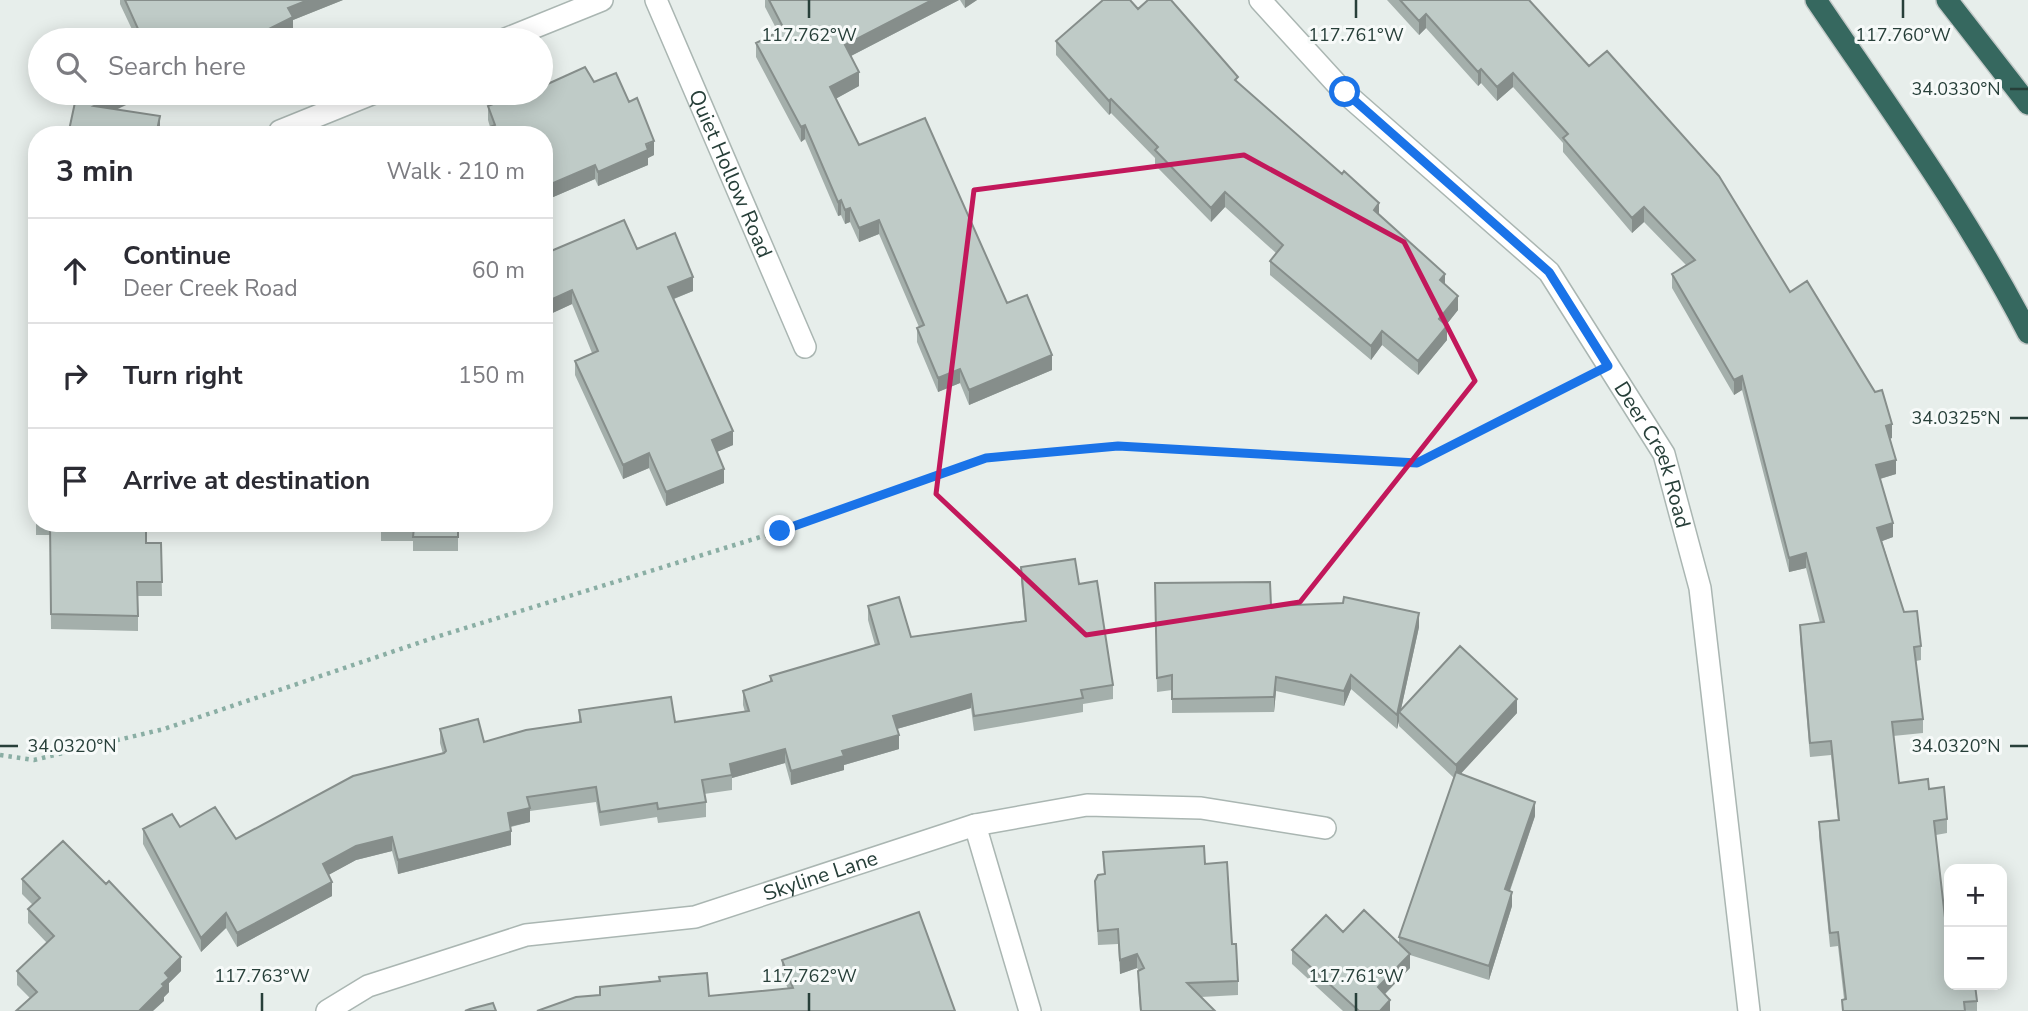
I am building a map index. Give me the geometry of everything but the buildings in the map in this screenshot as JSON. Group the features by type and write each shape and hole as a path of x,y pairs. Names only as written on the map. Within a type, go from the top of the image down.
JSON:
{"highway":[{"path":"1816,0 2000,278 2028,334"},
{"path":"1947,0 2028,103"}],"street":[{"path":"533,28 602,0"},
{"name":"Quiet Hollow Road","path":"656,0 806,347"},
{"name":"Deer Creek Road","path":"1260,0 1345,92 1549,272 1664,454 1700,588 1749,1011"},
{"path":"292,126 344,105"},
{"name":"Skyline Lane","path":"327,1011 368,986 526,935 695,917 975,825 1087,805 1200,808 1325,828"},
{"path":"975,825 1030,1011"}],"path":[{"path":"0,755 34,760 164,729 433,638 780,531 986,458 1118,446 1417,463 1608,366"}],"highlighted area":[{"path":"1244,155 1404,242 1475,381 1300,602 1086,635 936,494 974,190"}],"route":[{"path":"780,531 986,458 1118,446 1417,463 1608,366 1549,272 1345,92"}]}
